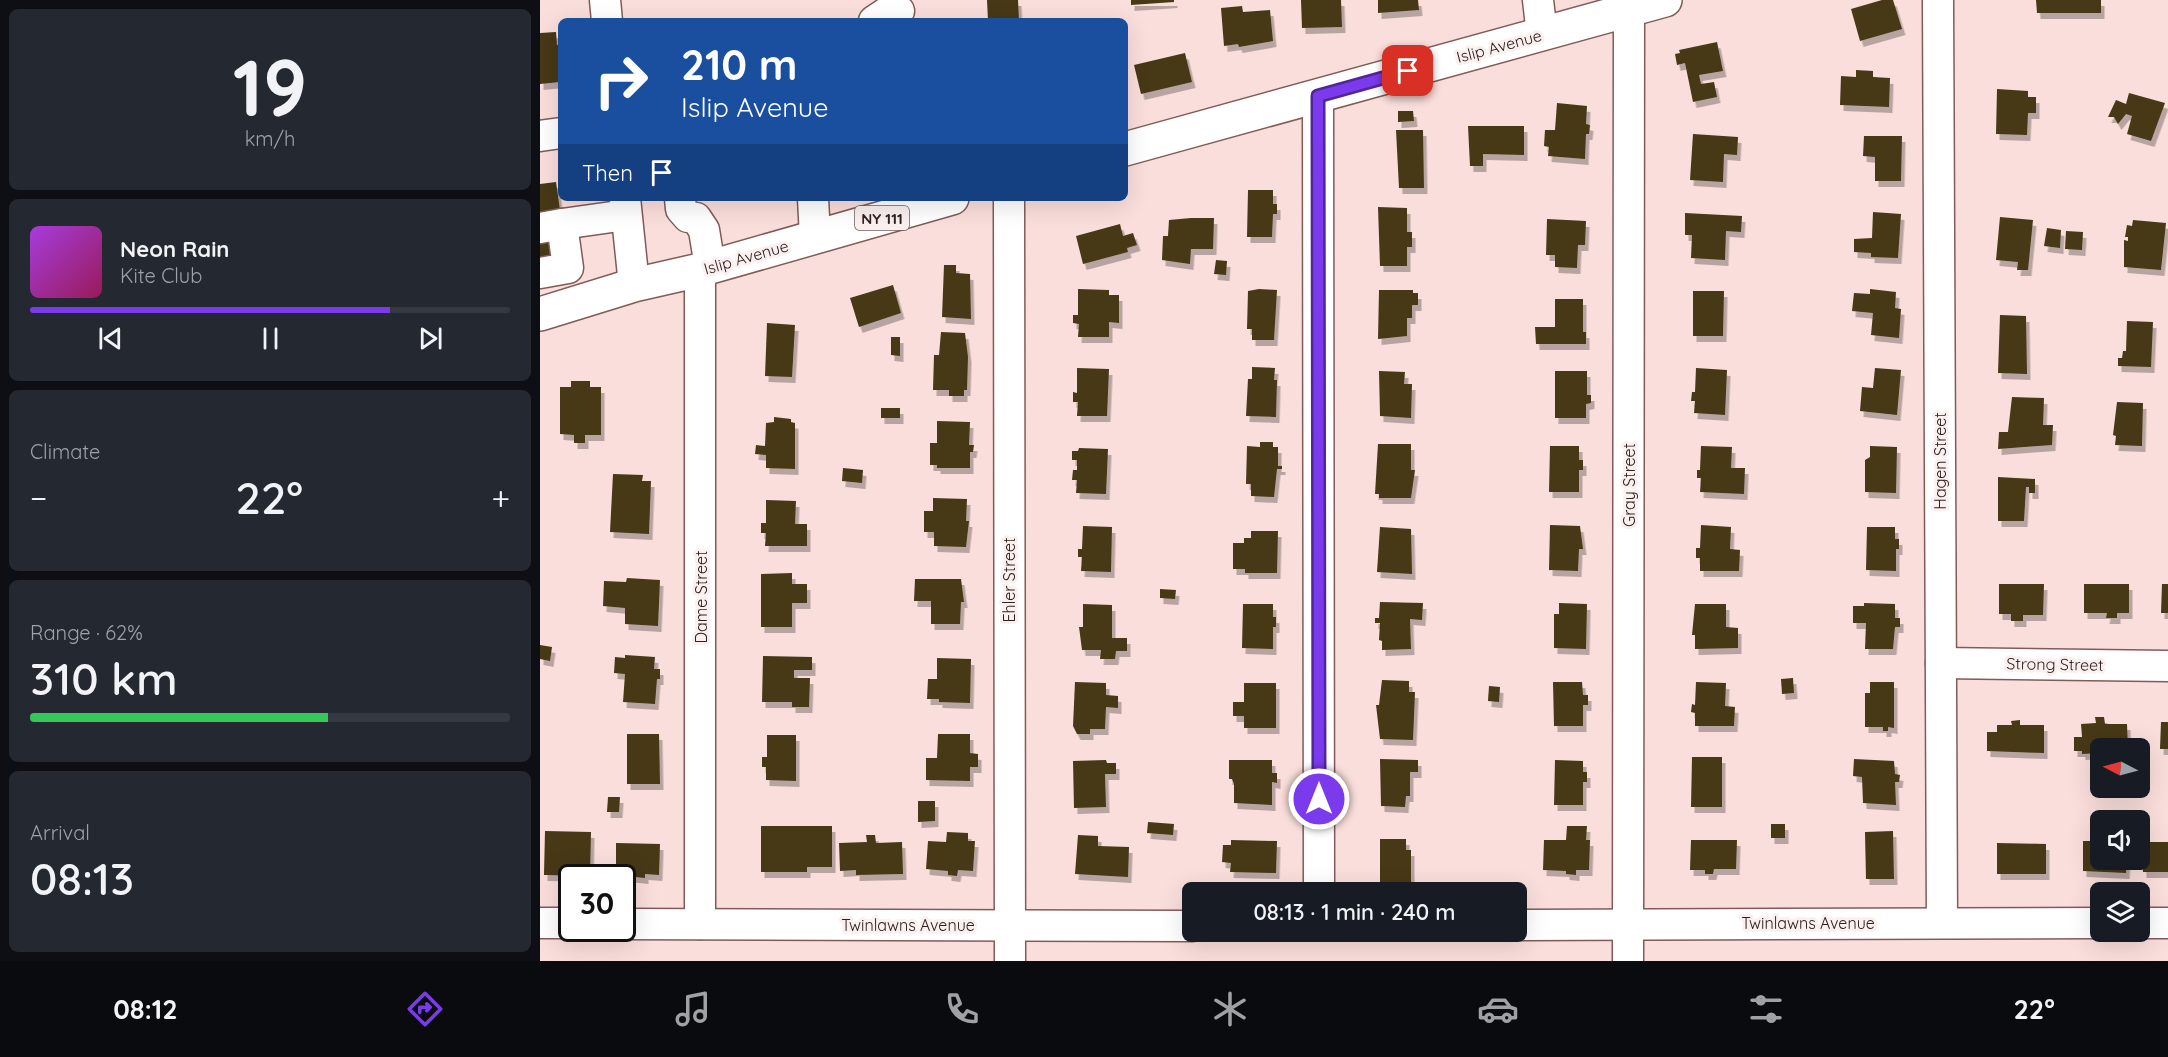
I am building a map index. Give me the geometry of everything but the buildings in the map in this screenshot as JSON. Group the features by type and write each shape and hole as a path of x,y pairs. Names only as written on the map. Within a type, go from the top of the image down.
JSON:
{"main road":[{"name":"Islip Avenue","path":"1128,148 1665,0"},
{"name":"Islip Avenue","path":"540,314 634,285 705,269 814,214 931,201"}],"street":[{"path":"605,0 607,18"},
{"path":"1538,0 1542,35"},
{"name":"Hagen Street","path":"1938,0 1942,922"},
{"name":"Gray Street","path":"1628,961 1629,10"},
{"path":"1318,96 1319,882"},
{"path":"540,136 558,133"},
{"name":"Dame Street","path":"680,201 681,209 688,217 696,218 704,230 700,924"},
{"name":"Ehler Street","path":"1009,201 1010,961"},
{"path":"545,270 567,268 551,226 626,206 634,285"},
{"path":"545,270 573,304"},
{"name":"Strong Street","path":"1941,663 2168,666"},
{"path":"540,923 558,923"},
{"name":"Twinlawns Avenue","path":"1527,925 2090,923"},
{"path":"2150,923 2168,923"},
{"name":"Twinlawns Avenue","path":"636,924 1182,926"}],"route":[{"path":"1319,799 1318,96 1408,71"}]}
